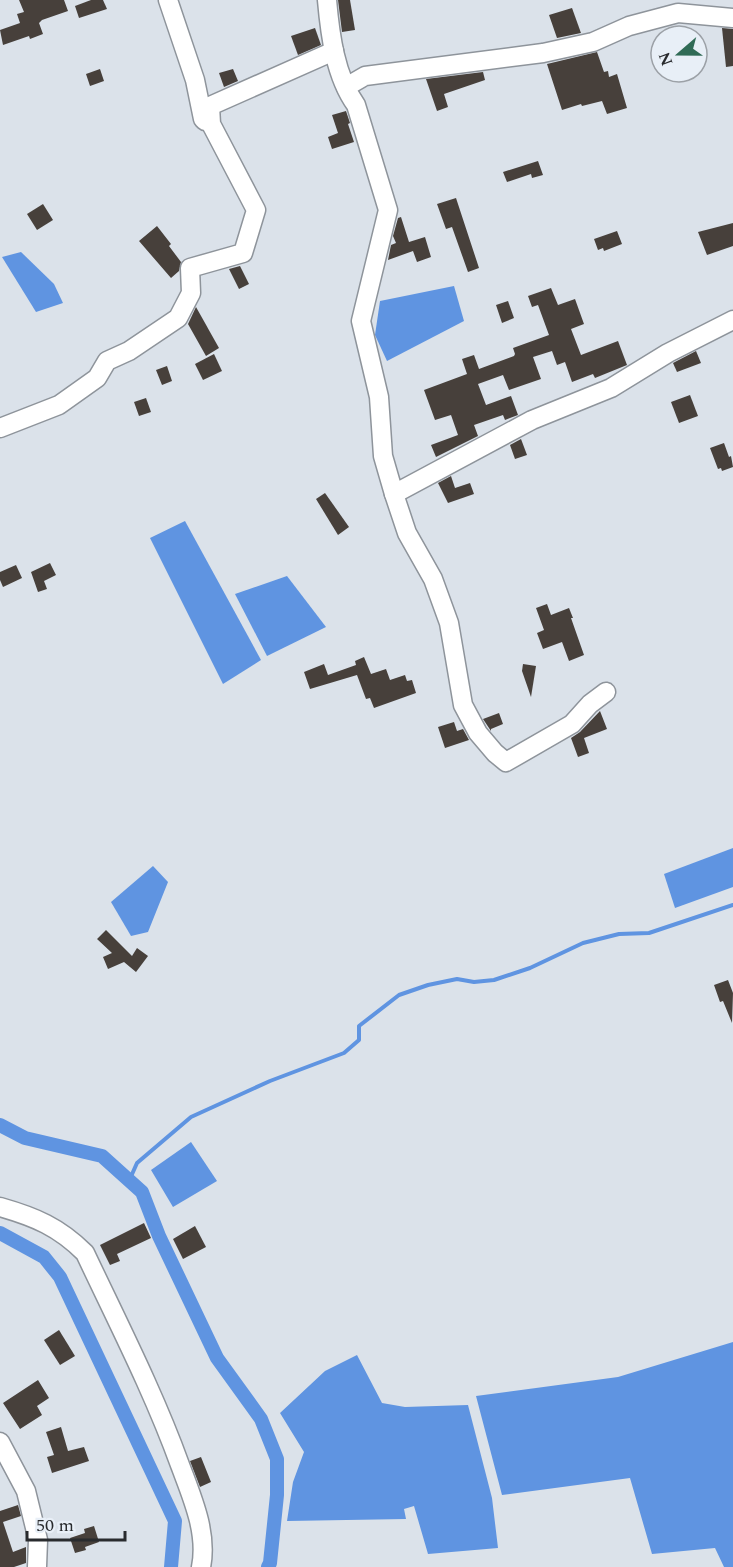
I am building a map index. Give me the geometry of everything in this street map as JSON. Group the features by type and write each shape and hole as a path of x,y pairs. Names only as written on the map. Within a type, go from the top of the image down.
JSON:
{"street":[{"path":"168,0 195,80 203,119 211,124"},
{"path":"327,0 331,41 349,96 356,105 388,210 361,321 379,397 383,456 408,533 433,579 449,623 463,705 478,733 506,762 572,724 590,704 606,692"},
{"path":"346,87 365,76 543,52 593,42 628,26 678,13 733,18"},
{"path":"0,428 59,405 97,378 106,361 129,351 178,318 191,293 190,268 243,253 256,210 211,124 210,106 334,51"},
{"path":"394,494 532,420 611,388 668,353 733,320"},
{"path":"0,1207 32,1216 72,1240 85,1253 168,1433 192,1496 201,1532 201,1567"},
{"path":"0,1442 26,1491 38,1540 37,1567"}],"water":[{"path":"21,252 54,284 63,303 36,312 2,257"},
{"path":"454,286 464,321 387,361 375,335 380,301"},
{"path":"185,521 261,660 223,684 150,538"},
{"path":"287,576 326,627 267,656 235,594"},
{"path":"733,848 733,887 675,908 664,874"},
{"path":"153,866 168,882 148,932 131,936 111,902"},
{"path":"191,1142 217,1181 173,1207 151,1170"},
{"path":"733,1342 733,1567 724,1567 715,1548 652,1554 630,1478 502,1495 476,1396 618,1377"},
{"path":"357,1355 382,1403 405,1407 468,1405 492,1498 498,1548 428,1554 414,1506 404,1509 406,1519 287,1521 293,1482 304,1452 280,1413 325,1371"}],"building":[{"path":"19,0 64,0 68,11 42,20 39,23 43,34 3,45 0,30 20,23 17,14 24,12"},
{"path":"91,0 103,0 107,9 79,18 75,6"},
{"path":"338,0 350,0 355,30 342,32"},
{"path":"572,8 581,33 557,38 549,15"},
{"path":"315,28 321,45 298,55 291,36"},
{"path":"722,28 733,29 733,66 726,67"},
{"path":"597,52 604,72 608,71 609,77 617,74 627,108 607,114 602,101 562,110 547,64"},
{"path":"100,69 104,81 90,86 86,74"},
{"path":"233,69 238,81 224,87 219,73"},
{"path":"483,72 485,80 444,94 448,107 437,111 426,79"},
{"path":"346,111 354,142 332,149 328,137 338,133 332,115"},
{"path":"538,161 543,175 532,178 531,174 507,182 503,172"},
{"path":"456,198 479,268 468,272 452,227 446,229 437,204"},
{"path":"43,204 53,220 37,230 27,214"},
{"path":"401,217 409,242 425,237 431,257 417,262 413,251 388,260 391,245 396,243 393,236 398,218"},
{"path":"733,223 733,246 707,255 698,232"},
{"path":"157,226 181,262 179,271 171,278 139,241"},
{"path":"617,231 622,244 604,251 603,248 598,250 594,239"},
{"path":"240,266 249,284 239,289 229,269"},
{"path":"551,288 558,305 575,299 584,324 571,329 581,355 618,341 627,365 595,378 593,374 572,382 565,362 557,365 552,351 533,357 541,379 509,390 503,375 478,384 486,405 511,396 518,415 505,420 503,415 474,425 478,436 436,457 431,445 458,435 451,415 435,420 424,390 467,374 462,359 474,355 479,369 514,356 513,348 549,335 538,305 532,307 528,296"},
{"path":"508,301 514,318 502,323 496,305"},
{"path":"196,307 219,348 206,356 188,324"},
{"path":"696,351 701,363 677,372 673,363"},
{"path":"214,354 222,371 203,380 195,364"},
{"path":"167,366 172,381 162,385 156,370"},
{"path":"690,395 698,416 679,423 671,402"},
{"path":"146,398 151,412 139,416 134,402"},
{"path":"521,439 527,455 515,459 510,445"},
{"path":"724,443 729,457 731,456 733,467 722,471 721,468 718,469 710,448"},
{"path":"451,476 455,488 470,483 474,494 448,503 438,483"},
{"path":"325,493 349,527 338,535 316,499"},
{"path":"50,563 56,575 44,581 47,589 38,592 31,572"},
{"path":"16,565 22,578 3,587 0,572"},
{"path":"547,604 551,615 569,608 584,655 569,661 562,642 543,649 537,633 544,630 536,608"},
{"path":"364,657 371,674 386,669 390,680 405,675 407,681 412,680 416,693 374,708 370,698 366,699 357,675 310,689 304,672 324,664 328,675 356,665 355,661"},
{"path":"523,664 536,666 531,697 522,671"},
{"path":"600,711 607,729 584,738 589,753 578,757 571,738"},
{"path":"499,713 503,724 491,731 483,719"},
{"path":"454,722 457,731 463,729 469,740 445,748 438,727"},
{"path":"106,930 132,956 137,948 148,956 136,972 124,962 108,969 103,957 112,953 97,939"},
{"path":"728,980 733,993 732,1023 723,1001 720,1002 714,985"},
{"path":"144,1223 151,1238 117,1254 120,1261 110,1265 100,1245"},
{"path":"195,1226 206,1247 183,1259 173,1239"},
{"path":"59,1330 75,1356 60,1365 44,1340"},
{"path":"38,1380 49,1398 37,1406 42,1415 20,1429 3,1403"},
{"path":"61,1427 68,1451 84,1447 89,1461 52,1473 47,1457 54,1455 46,1432"},
{"path":"201,1457 211,1482 200,1487 190,1461"},
{"path":"18,1505 21,1516 3,1522 13,1552 26,1547 26,1563 14,1567 0,1567 0,1511"},
{"path":"94,1526 99,1542 85,1547 86,1550 75,1553 70,1538 85,1533 84,1529"}],"waterway":[{"path":"129,1181 137,1163 191,1117 270,1081 344,1053 359,1040 359,1026 399,995 428,985 457,979 474,982 494,980 530,968 583,943 619,934 649,933 733,905"},
{"path":"0,1125 25,1138 102,1156 142,1192 159,1236 217,1358 261,1419 277,1459 277,1495 268,1567"},
{"path":"0,1233 44,1257 60,1277 175,1521 171,1567"}]}
